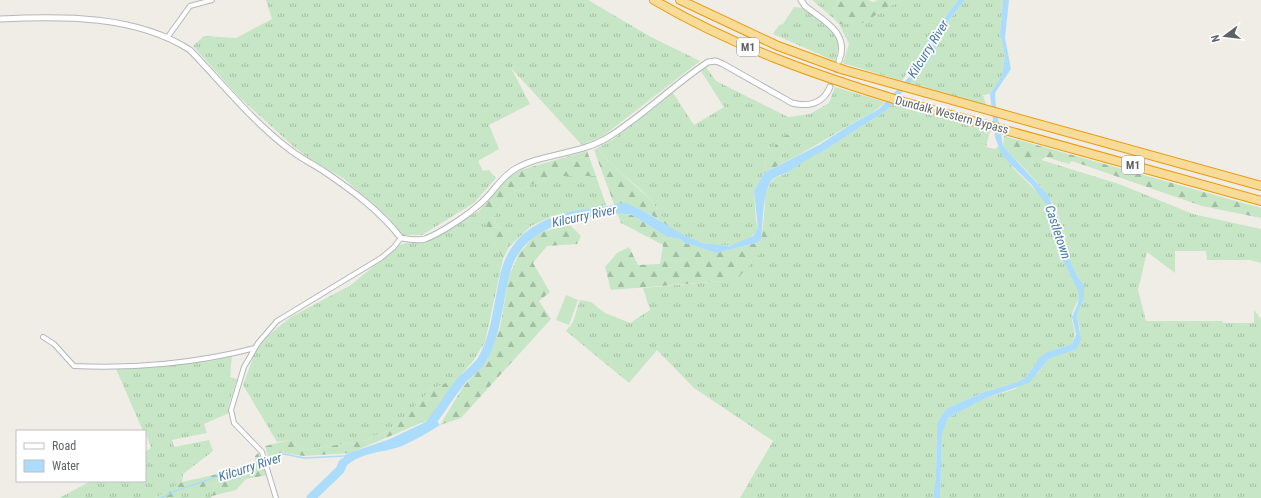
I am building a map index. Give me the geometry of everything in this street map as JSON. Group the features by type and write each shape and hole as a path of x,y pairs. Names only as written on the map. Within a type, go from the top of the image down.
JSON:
{"highway":[{"name":"Dundalk Western Bypass","path":"654,0 705,28 737,43 885,97 1006,129 1261,201"},
{"name":"Dundalk Western Bypass","path":"680,0 778,46 844,70 1261,186"}],"street":[{"path":"167,38 190,6 212,0"},
{"path":"801,0 805,6 836,31 843,48 840,61"},
{"path":"0,19 52,17 89,19 136,28 167,38 190,50 248,112 289,149 324,171 371,207 390,225 400,238"},
{"path":"400,238 424,239 451,224 482,203 498,182 515,169 538,160 577,151 606,138 705,64 716,61 792,103 801,105 817,102 828,94 830,87"},
{"path":"276,498 262,452 234,423 231,410 244,367 255,348 277,321 381,258 393,248 400,238"},
{"path":"43,337 54,344 74,366 92,367 198,360 255,348"}],"green space":[{"path":"266,0 588,0 651,37 700,61 603,136 582,145 511,68 530,104 489,125 499,149 478,161 483,171 489,170 496,178 474,203 422,235 402,235 388,217 343,178 310,159 293,146 239,97 193,46 204,36 236,38 272,19"},
{"path":"812,0 838,0 831,16"},
{"path":"838,0 868,0 873,2 878,0 901,0 861,24 839,24 831,16"},
{"path":"901,0 958,0 932,35 916,67 911,66 902,81 843,63 849,44 839,24 861,24"},
{"path":"965,0 1003,0 1000,33 1005,56 1002,75 990,94 983,95 986,105 910,83 933,56 942,29"},
{"path":"794,7 803,8 834,33 839,43 835,61 773,34 779,25 783,24"},
{"path":"706,67 716,81 788,117 810,114 829,103 835,87 885,102 878,109 783,163 779,157 828,113 765,159 764,173 754,191 756,221 758,228 751,237 741,243 717,245 705,243 692,240 672,229 650,199 609,162 597,148 612,140 673,93 694,125 724,107 701,71"},
{"path":"892,103 990,131 986,147 995,149 999,146 1008,162 1035,189 1047,204 1054,221 1070,276 1079,292 1072,315 1074,338 1072,344 1056,349 1039,358 1027,376 1018,382 981,393 946,409 937,423 936,476 933,498 740,498 773,441 694,388 657,350 629,383 566,331 573,322 580,300 591,302 605,313 630,323 650,310 643,288 722,281 776,236 764,217 765,196 770,183 775,178 787,173 812,155 822,152 887,110"},
{"path":"825,111 828,113 779,157 783,163 764,173 765,159 782,138"},
{"path":"1004,136 1261,208 1261,218 1202,206 1072,161 1069,164 1046,157 1041,160 1035,158 1027,171 1003,146"},
{"path":"597,148 607,160 650,199 671,228 637,208 622,204 614,204 594,150"},
{"path":"587,151 596,176 551,176 508,195 493,218 509,247 503,259 479,211 504,180 521,170"},
{"path":"1035,158 1119,184 1193,214 1261,229 1261,263 1250,260 1207,260 1206,251 1175,251 1175,273 1147,252 1138,290 1146,321 1222,321 1223,323 1254,323 1254,310 1261,319 1261,498 940,498 942,435 948,418 986,398 1015,389 1038,373 1049,359 1077,349 1080,329 1077,315 1084,298 1084,285 1076,275 1067,257 1063,244 1059,217 1052,202 1027,171"},
{"path":"551,176 596,176 606,205 553,216 531,226 509,247 493,218 508,195"},
{"path":"479,211 503,259 485,342 473,361 459,377 430,390 405,417 388,431 373,436 368,440 304,450 290,440 277,442 243,385 256,350 270,334 291,317 351,285 399,245 425,242"},
{"path":"617,213 632,215 667,237 680,239 685,243 717,253 756,243 761,240 764,217 776,236 738,278 722,281 611,290 605,267 617,253 629,247 638,265 660,264 663,245 621,223"},
{"path":"569,224 581,236 577,244 547,246 533,263 550,292 539,301 551,319 461,418 440,425 463,387 487,361 500,328 509,276 519,254 536,234"},
{"path":"566,295 578,300 569,325 556,320"},
{"path":"232,355 230,377 237,379 228,407 229,413 204,424 207,433 172,440 174,447 209,440 213,451 183,474 182,482 155,498 59,498 89,482 146,482 146,451 151,448 146,430 143,430 116,369 212,361"},
{"path":"459,377 428,420 350,453 304,456 283,453 268,456 265,446 290,440 304,450 368,440 373,436 388,431 405,417 430,390"},
{"path":"258,453 267,475 246,479 236,490 212,496 216,483 169,498 155,498 182,482 222,473 228,476 256,466 255,456"},
{"path":"216,483 211,498 169,498 170,497"}],"water":[{"path":"958,0 965,0 942,29 933,56 887,110 822,152 773,179 769,184 765,199 761,240 756,243 717,253 685,243 680,239 667,237 632,215 617,213 614,204 624,203 642,210 682,234 702,243 729,246 753,236 758,228 754,191 764,173 819,145 850,125 879,109 909,77 932,35"},
{"name":"Castletown","path":"1003,0 1009,0 1005,38 1011,69 995,93 996,108 1003,146 1048,195 1061,224 1062,238 1069,259 1077,276 1084,285 1084,298 1077,315 1081,339 1077,349 1049,359 1029,383 986,398 948,418 942,435 940,498 933,498 936,476 937,423 946,409 981,393 1018,382 1027,376 1039,358 1047,352 1072,344 1076,334 1072,317 1078,303 1079,293 1063,260 1053,218 1047,205 1031,184 1008,162 1001,153 995,137 990,94 1002,75 1005,56 1000,33"},
{"path":"434,418 440,425 417,439 402,446 352,461 339,474 335,471 346,454 390,439"}],"waterway":[{"name":"Kilcurry River","path":"426,427 430,424 462,380 483,358 494,329 504,279 510,259 521,243 534,231 550,223 588,213 627,208"},
{"name":"Kilcurry River","path":"161,498 175,491 284,454 304,458 345,456"},
{"path":"311,498 340,470 343,463"}],"tunnel":[{"path":"830,87 838,65"}]}
